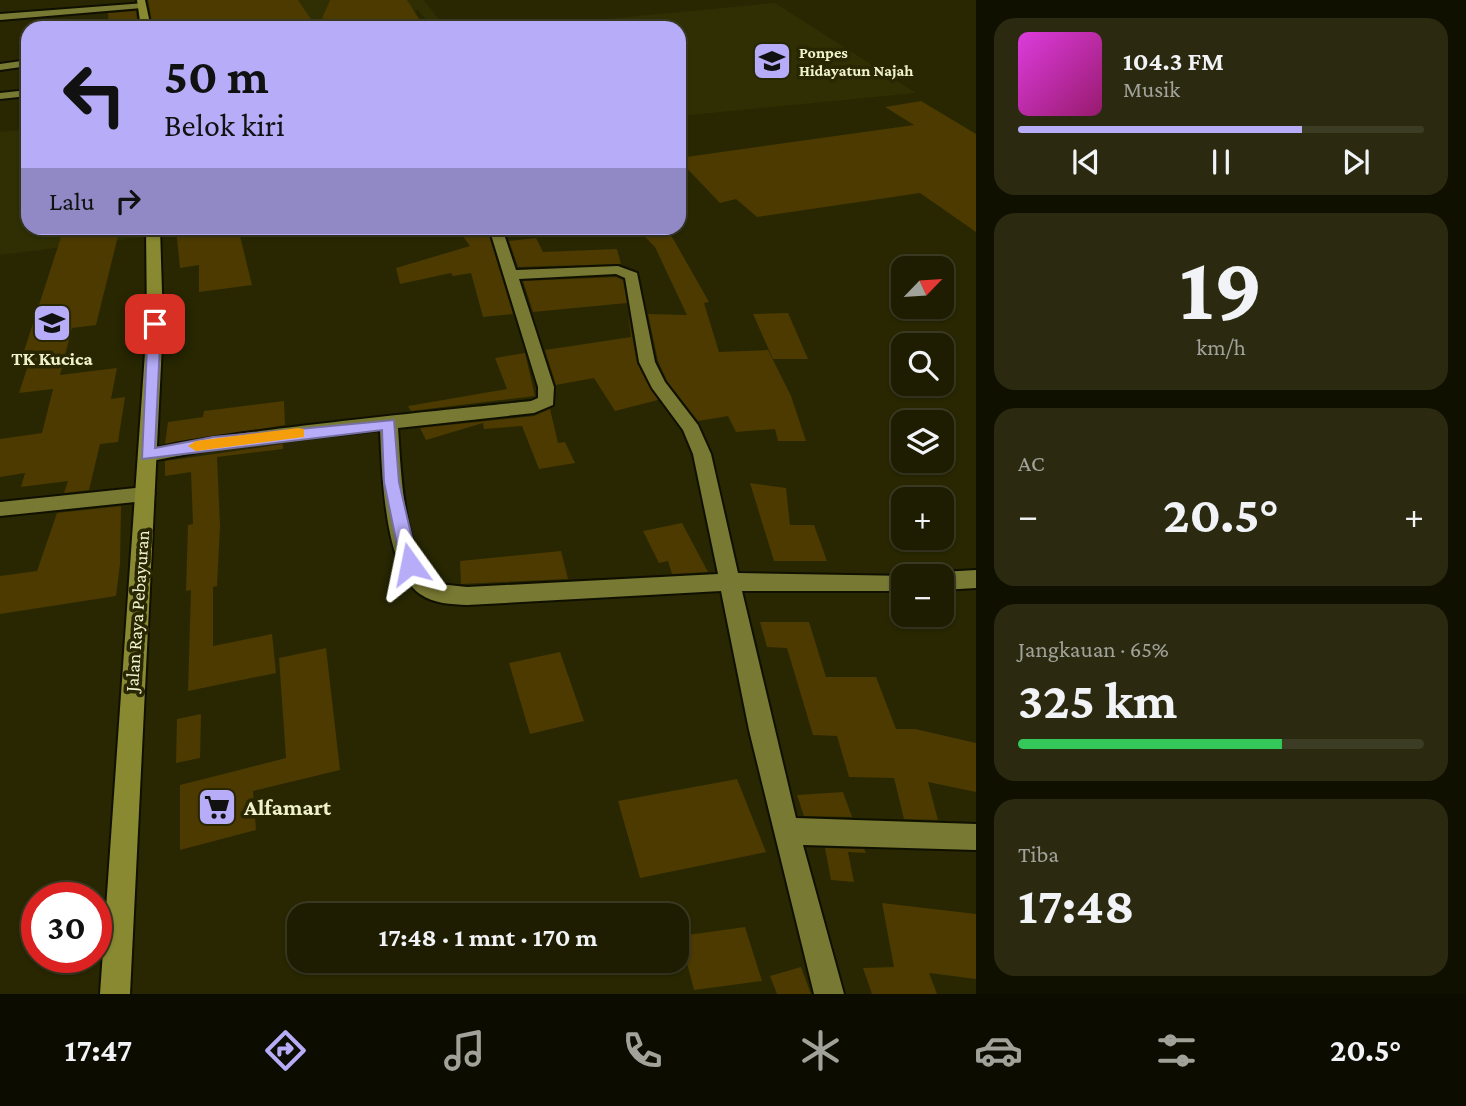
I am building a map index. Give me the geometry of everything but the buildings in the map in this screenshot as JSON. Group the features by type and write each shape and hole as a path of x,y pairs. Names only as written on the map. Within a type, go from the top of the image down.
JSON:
{"main road":[{"path":"142,2 145,21"},
{"name":"Jalan Raya Pebayuran","path":"115,994 155,324 153,235"}],"street":[{"path":"0,17 142,2"},
{"path":"0,67 21,64"},
{"path":"0,96 21,94"},
{"path":"147,455 213,443 534,407 547,401 546,387 497,235"},
{"path":"508,275 618,270 632,276 642,340 651,371 659,386 689,422 701,452 732,582 752,690 829,994"},
{"path":"389,424 392,482 410,564 422,583 439,594 467,596 732,582 891,582"},
{"path":"0,509 145,494"},
{"path":"954,580 976,579"},
{"path":"787,831 976,837"}],"shaded area":[{"path":"298,0 330,0 326,10 410,5 407,0 424,0 440,21 427,21 418,10 357,21 291,21"},
{"name":"Ponpes Hidayatun Najah","path":"775,3 916,93 686,115 686,21 586,21"},
{"path":"21,130 21,235 145,237 0,255 0,132"}],"slow traffic":[{"path":"196,446 298,433"}],"place":[{"name":"Ponpes Hidayatun Najah","path":"772,61"},
{"name":"TK Kucica","path":"52,323"},
{"name":"Alfamart","path":"217,807"}],"route":[{"path":"155,324 147,455 213,443 389,424 392,482 410,564"}]}
